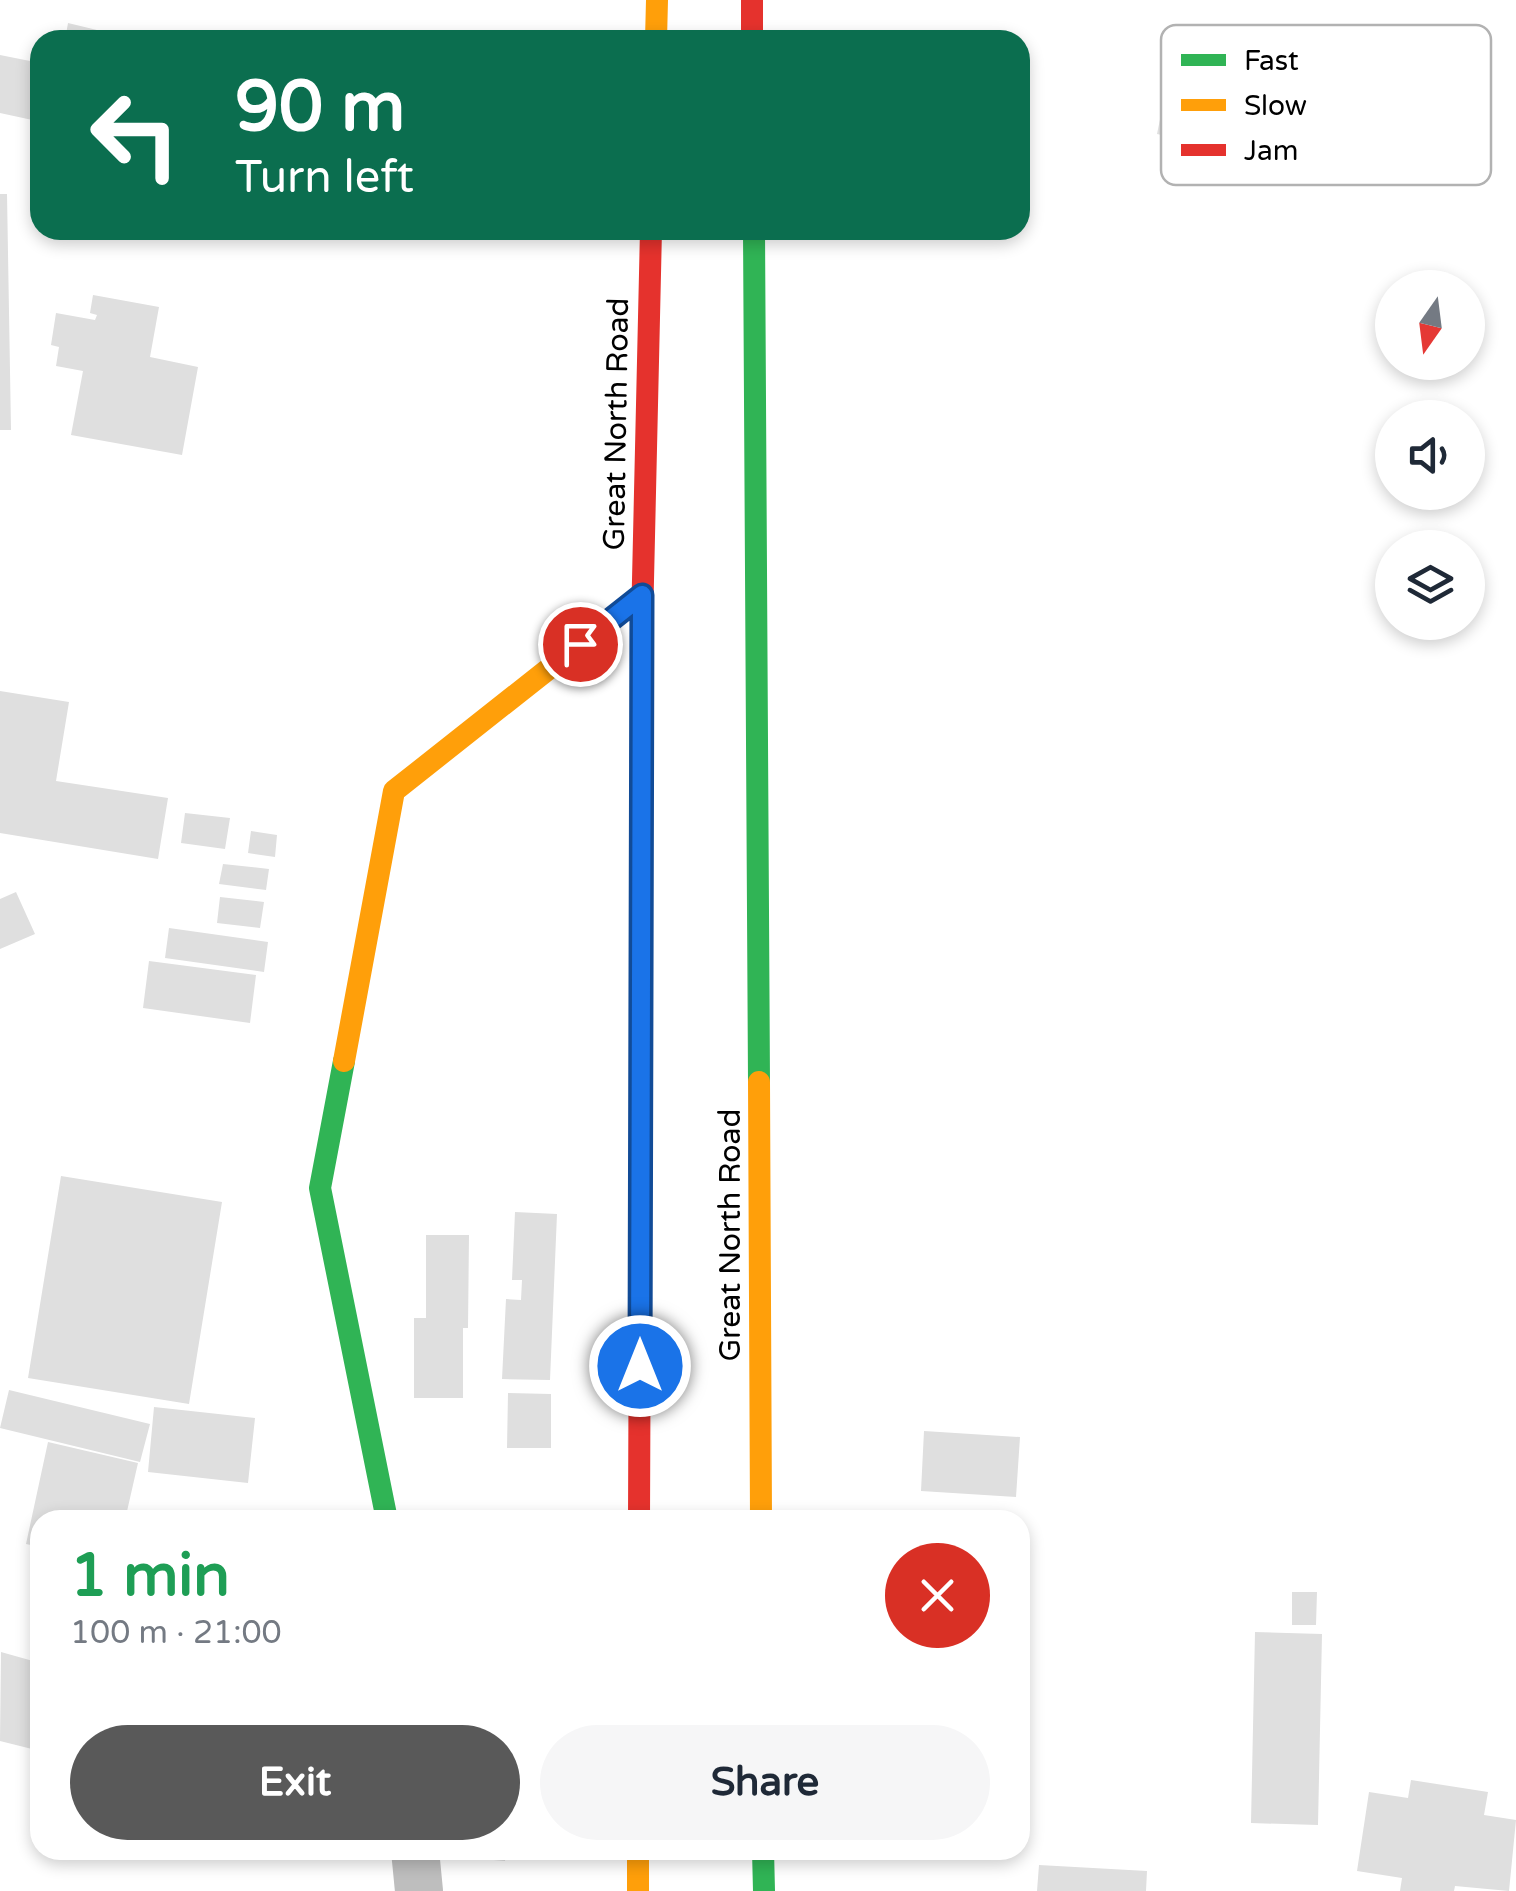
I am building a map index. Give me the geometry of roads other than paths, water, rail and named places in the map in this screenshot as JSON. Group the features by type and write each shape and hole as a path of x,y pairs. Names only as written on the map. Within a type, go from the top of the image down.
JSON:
{"main road":[{"path":"656,30 657,0"},
{"path":"752,0 752,30"},
{"name":"Great North Road","path":"639,1510 642,595 651,240"},
{"name":"Great North Road","path":"754,240 762,1510"},
{"path":"385,1510 320,1188 394,791 642,595"},
{"path":"638,1860 638,1891"},
{"path":"764,1860 764,1891"}],"street":[{"path":"416,1860 418,1891"}]}
